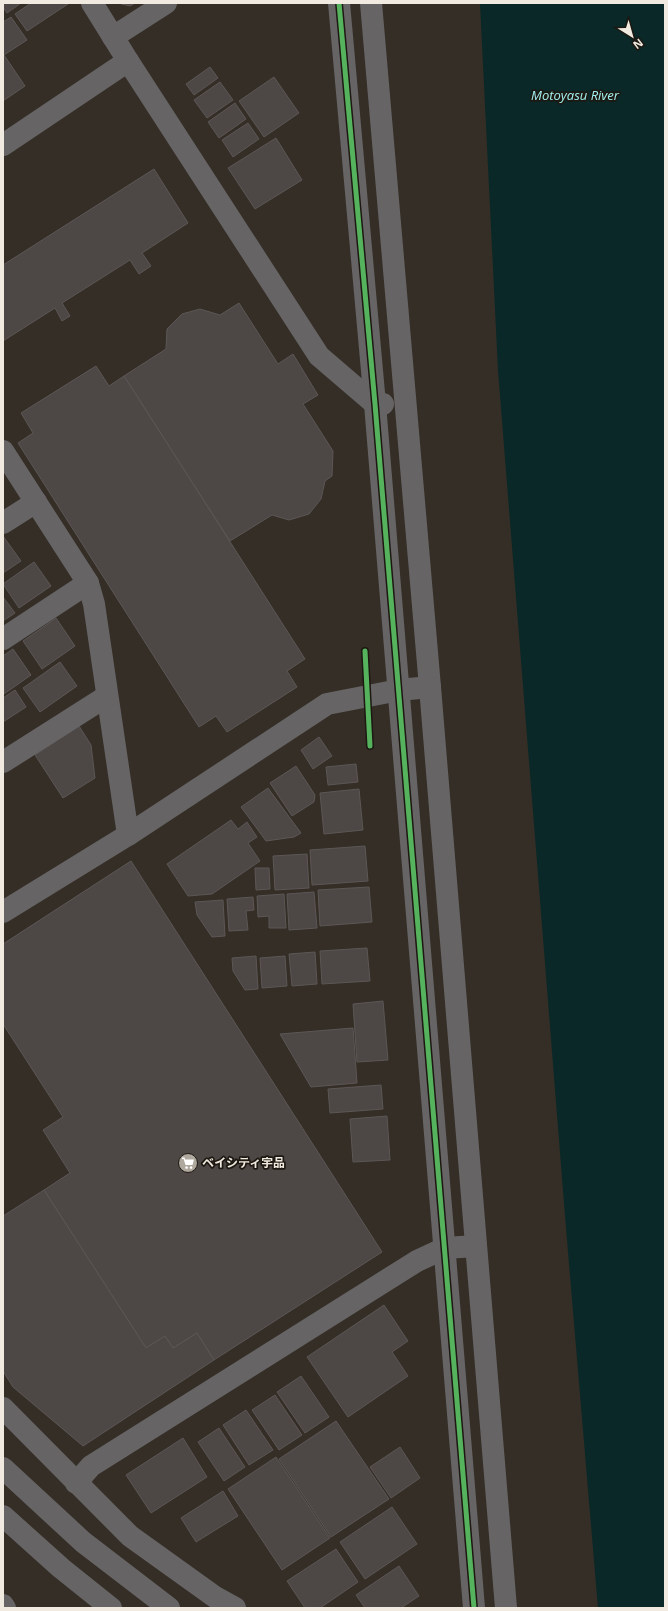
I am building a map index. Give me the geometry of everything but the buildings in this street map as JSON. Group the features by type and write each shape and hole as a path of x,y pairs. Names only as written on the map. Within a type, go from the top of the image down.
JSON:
{"street":[{"path":"92,3 319,356 375,404 406,402"},
{"path":"113,37 166,3"},
{"path":"339,3 375,404 474,1608"},
{"path":"371,3 430,687 506,1608"},
{"path":"3,145 128,61"},
{"path":"3,451 88,583 94,604 128,835"},
{"path":"3,523 36,502"},
{"path":"3,639 88,583"},
{"path":"3,912 128,835 327,704 398,690 430,687"},
{"path":"3,762 107,696"},
{"path":"76,1483 92,1466 98,1462 417,1261 445,1248 476,1246"},
{"path":"3,1408 130,1536 215,1597 236,1608"},
{"path":"3,1468 83,1542 169,1608"},
{"path":"3,1516 61,1568 111,1608"}],"water":[{"name":"Motoyasu River","path":"480,3 665,3 665,1608 598,1608 566,1228 498,370"}],"cycle path":[{"path":"339,3 375,404 474,1608"},
{"path":"365,651 370,746"}],"place":[{"name":"ベイシティ宇品","path":"188,1163"}]}
